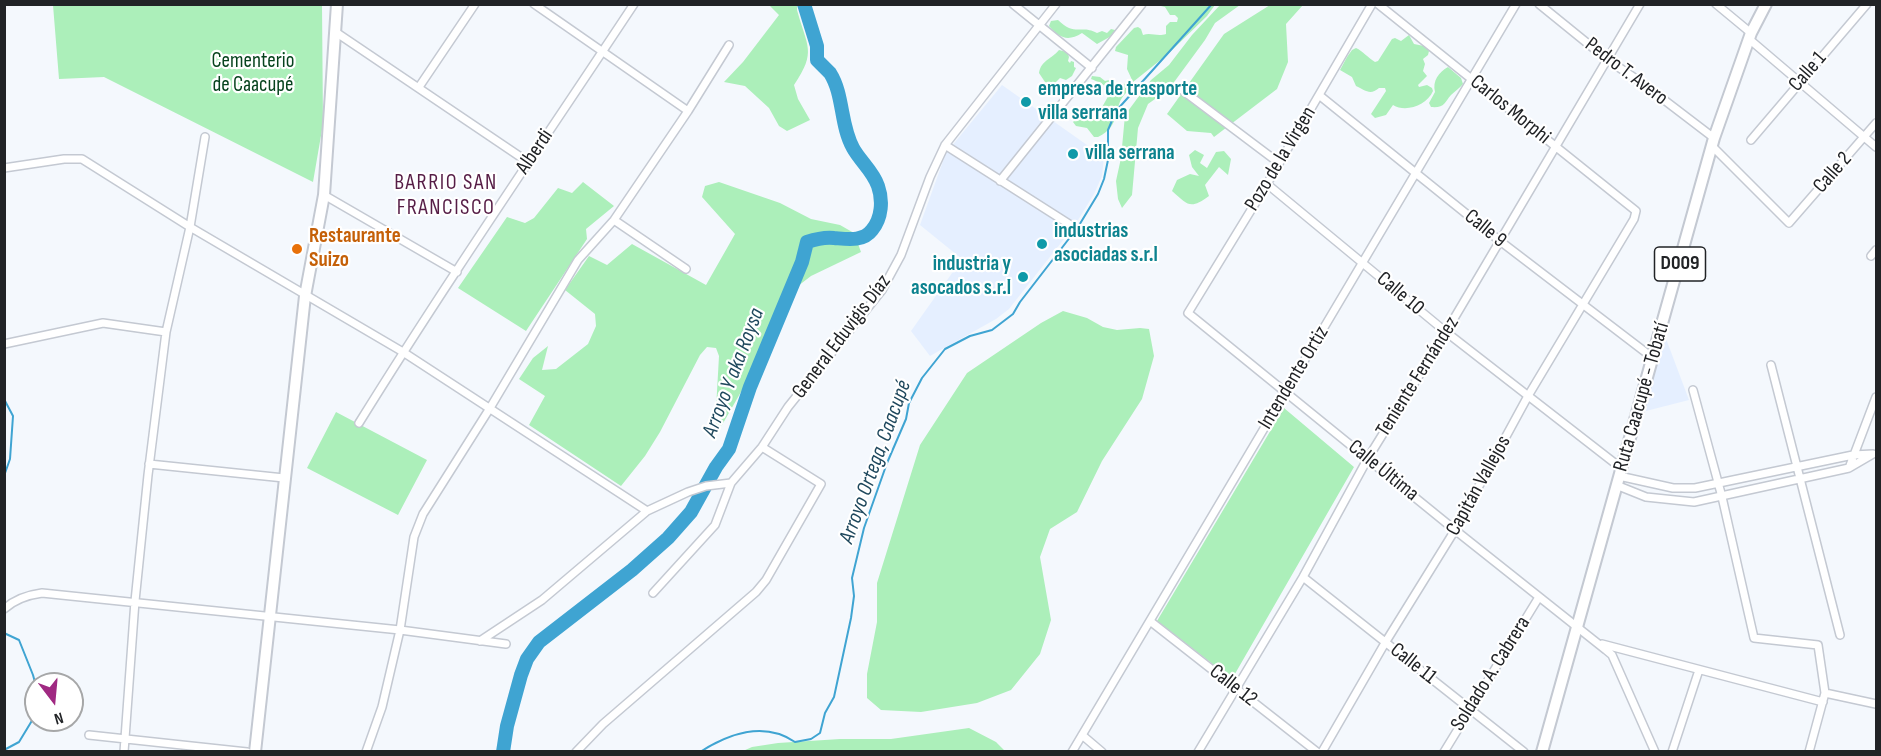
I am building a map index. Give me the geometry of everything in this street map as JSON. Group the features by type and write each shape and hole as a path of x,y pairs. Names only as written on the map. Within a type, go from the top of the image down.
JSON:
{"street":[{"path":"255,752 268,615 305,296 324,195 337,4"},
{"path":"419,87 475,4"},
{"path":"534,4 688,111"},
{"name":"Alberdi","path":"359,423 403,352 634,4"},
{"path":"1012,4 1092,68"},
{"name":"General Eduvigis Díaz","path":"653,593 715,525 731,483 762,447 788,407 882,290 901,255 930,177 945,145 1056,4"},
{"path":"1000,181 1142,4"},
{"name":"Pozo de la Virgen","path":"1188,313 1267,184 1372,4"},
{"name":"Carlos Morphi","path":"1378,4 1636,211 1634,219"},
{"name":"Intendente Ortiz","path":"1072,752 1516,4"},
{"name":"Pedro T. Avero","path":"1539,4 1608,60 1642,83 1713,142 1789,223"},
{"name":"Teniente Fernández","path":"1198,752 1303,577 1368,458 1500,242 1640,4"},
{"path":"1716,4 1750,39 1876,147"},
{"name":"D009","path":"1750,39 1766,4"},
{"name":"Calle 1","path":"1751,140 1867,4"},
{"path":"336,33 528,162"},
{"name":"Ruta Caacupé - Tobatí","path":"1542,752 1713,142 1750,39"},
{"path":"366,752 382,707 400,630 414,537 423,514 578,260 614,220 688,111 729,45"},
{"path":"1178,87 1279,163"},
{"name":"Calle 9","path":"1319,95 1500,242 1653,358"},
{"name":"Calle 2","path":"1789,223 1876,123"},
{"path":"124,752 135,601 166,332 190,227 205,137"},
{"path":"945,145 1069,224"},
{"path":"4,168 64,159 82,159 190,227 403,352 647,511"},
{"name":"Calle 10","path":"1267,184 1446,332 1528,396 1619,476"},
{"path":"324,195 457,273"},
{"name":"Capitán Vallejos","path":"1322,752 1385,643 1455,530 1528,396 1584,306 1634,219"},
{"path":"614,220 687,269"},
{"name":"Calle Última","path":"1188,313 1597,643"},
{"path":"4,344 103,323 166,332"},
{"path":"1771,365 1840,635"},
{"path":"1693,390 1719,484 1754,638 1818,645 1825,693 1811,749"},
{"path":"1849,468 1876,397"},
{"path":"576,752 603,724 756,592 766,580 820,484 762,447"},
{"path":"1619,476 1683,489 1719,484 1853,455 1875,454"},
{"path":"1619,476 1646,497 1686,502 1722,497 1849,468 1875,454"},
{"path":"149,464 284,478"},
{"path":"480,641 542,600 647,511 706,486 731,483"},
{"name":"Calle 11","path":"1303,577 1524,752"},
{"path":"4,609 28,594 42,592 268,615 506,644"},
{"name":"Soldado A. Cabrera","path":"1444,752 1539,597"},
{"name":"Calle 12","path":"1150,621 1317,752"},
{"path":"1597,643 1823,702"},
{"path":"1597,643 1612,655 1655,752"},
{"path":"1672,752 1699,670"},
{"path":"1825,693 1876,704"},
{"path":"89,735 247,752"},
{"path":"1082,735 1102,752"}],"shaded area":[{"path":"1002,85 1104,157 1102,176 1075,225 1009,309 996,319 930,356 911,331 962,259 920,225 946,153"},
{"path":"1665,336 1689,400 1642,412"}],"green space":[{"name":"Cementerio de Caacupé","path":"53,5 322,5 323,124 313,182 104,77 59,79"},
{"path":"769,5 797,5 807,41 806,64 794,85 798,99 810,120 787,131 779,126 769,108 745,86 724,82 743,62 779,15"},
{"path":"1157,5 1215,5 1207,16 1168,54 1133,82 1127,69 1128,55 1115,51 1116,47 1134,28 1141,29 1143,35 1166,34 1166,26 1170,22 1177,22 1178,18 1170,15 1165,7"},
{"path":"1220,5 1240,5 1215,23 1169,89 1148,104 1138,128 1132,195 1122,208 1118,199 1116,181 1121,158 1125,115 1151,80 1169,65 1192,35"},
{"path":"1270,5 1303,5 1286,24 1288,62 1277,89 1214,137 1211,133 1187,131 1167,114 1224,34"},
{"path":"1058,20 1069,28 1097,33 1102,31 1107,33 1111,29 1115,30 1115,34 1097,44 1082,33 1068,38 1056,33 1049,26 1051,21"},
{"path":"1409,35 1414,44 1424,46 1429,51 1423,59 1425,64 1423,71 1427,76 1418,85 1419,87 1427,85 1433,91 1421,104 1410,108 1393,105 1386,115 1375,118 1371,114 1386,91 1385,88 1379,88 1373,92 1365,90 1356,86 1352,77 1340,70 1352,50 1359,49 1375,62 1378,61 1392,39 1401,41"},
{"path":"1059,50 1067,52 1068,61 1074,62 1076,68 1072,76 1066,80 1060,78 1052,86 1045,82 1039,73 1044,62"},
{"path":"1448,67 1461,78 1463,84 1444,104 1431,107 1429,103 1435,92 1435,81 1439,74"},
{"path":"1092,76 1122,86 1130,79 1132,83 1138,83 1139,87 1126,93 1119,104 1111,127 1098,137 1094,137 1087,128 1076,126 1073,122 1077,118 1085,118 1088,114 1093,115 1101,109 1110,93 1104,85 1091,79"},
{"path":"1195,150 1204,155 1200,163 1207,168 1216,152 1224,151 1231,159 1228,175 1219,167 1205,185 1209,196 1197,203 1189,204 1172,191 1177,180 1190,174 1199,176 1192,167 1189,155"},
{"path":"583,182 614,206 586,229 587,239 526,331 458,288 507,217 525,223 534,218 558,188 572,193"},
{"path":"719,182 780,203 811,219 840,225 854,233 861,252 811,276 798,286 780,307 753,371 722,425 715,427 719,356 716,348 707,347 700,355 660,432 645,456 621,486 529,425 545,396 519,379 533,358 548,346 542,370 556,369 588,344 596,326 595,314 565,290 589,256 607,265 632,244 706,285 735,234 702,197 705,186"},
{"path":"1063,311 1087,318 1103,327 1117,330 1149,329 1154,356 1142,399 1102,461 1077,512 1050,529 1040,557 1051,620 1040,654 1011,690 977,703 921,712 881,710 867,698 867,674 877,622 877,583 920,445 967,373 1041,323"},
{"path":"1284,408 1354,467 1232,679 1157,621"},
{"path":"336,412 427,460 398,515 307,468"},
{"path":"969,728 996,742 1005,751 743,751 752,747 778,743 840,739 891,739"}],"waterway":[{"name":"Arroyo Y aka Roysa","path":"503,752 507,726 521,675 527,659 539,642 632,570 668,538 691,512 716,467 729,449 750,387 802,262 807,242 827,238 859,238 868,234 878,220 881,203 878,186 849,139 838,91 830,73 817,60 817,46 804,4"},
{"name":"Arroyo Ortega, Caacupé","path":"700,752 723,739 747,732 771,732 795,742 811,739 820,733 825,713 834,697 851,618 854,596 852,578 864,528 887,463 906,419 909,403 922,378 945,349 970,336 992,330 1013,314 1078,227 1098,194 1108,160 1108,130 1116,111 1212,4"},
{"path":"4,399 13,416 10,459 4,476"},
{"path":"4,633 19,640 32,672"},
{"path":"4,750 19,742 25,732"}],"place":[{"name":"empresa de trasporte villa serrana","path":"1026,102"},
{"name":"villa serrana","path":"1073,154"},
{"name":"industrias asociadas s.r.l","path":"1042,244"},
{"name":"Restaurante Suizo","path":"297,249"},
{"name":"industria y asocados s.r.l","path":"1023,277"}],"district":[{"name":"BARRIO SAN FRANCISCO","path":"446,196"}]}
